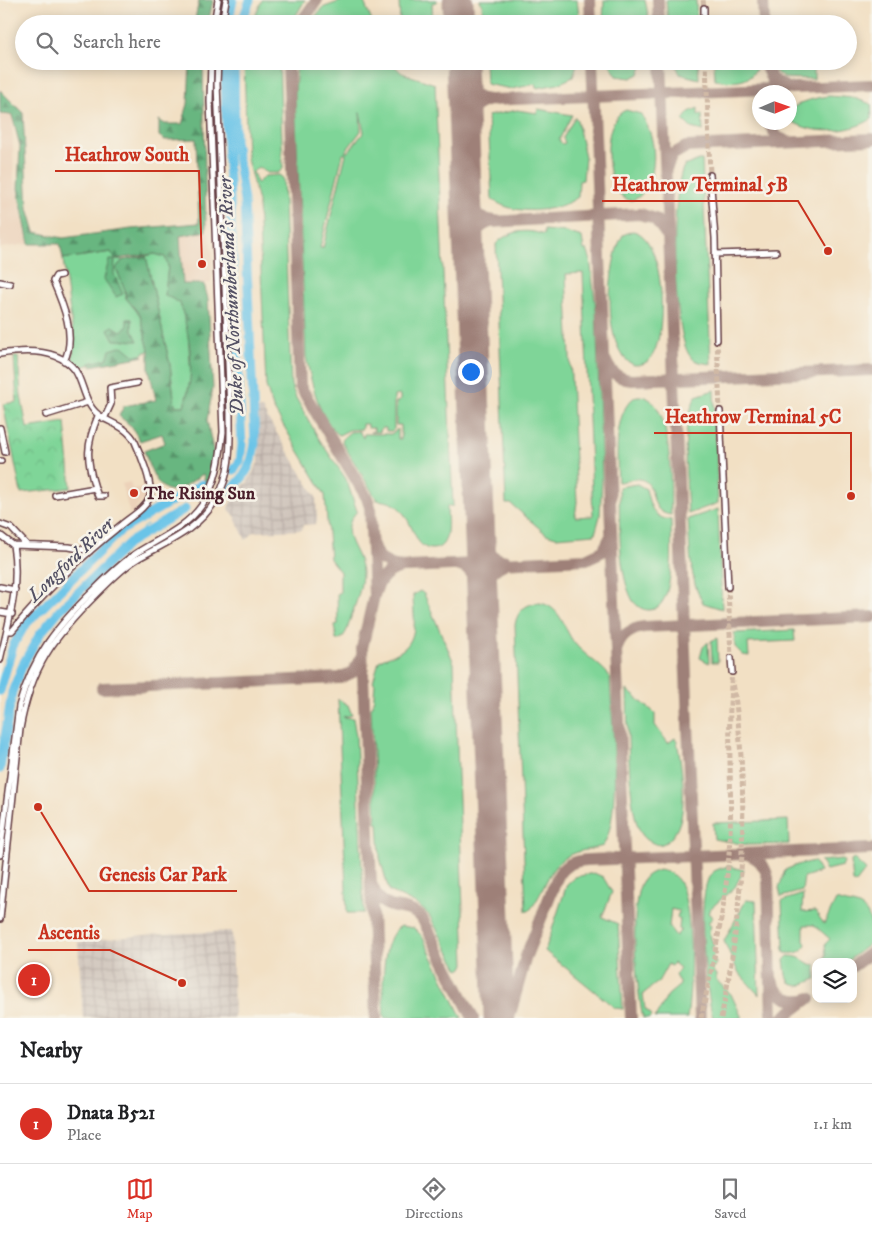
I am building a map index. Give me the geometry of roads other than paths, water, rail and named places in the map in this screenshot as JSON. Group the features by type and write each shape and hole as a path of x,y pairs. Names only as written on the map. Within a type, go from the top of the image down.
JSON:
{"street":[{"path":"216,15 218,0"},
{"path":"224,15 226,0"},
{"path":"704,8 704,15"},
{"path":"0,855 19,706 24,686 46,643 71,612 118,566 176,529 198,510 213,485 218,468 222,432 222,406 210,127 211,70"},
{"path":"0,919 23,715 30,687 46,652 60,632 123,570 136,560 180,537 198,522 218,497 228,467 230,413 217,94 218,70"},
{"path":"710,175 715,254 717,340"},
{"path":"715,254 776,252"},
{"path":"61,275 56,276 53,281 64,309 68,328 69,346 64,361"},
{"path":"0,282 10,284"},
{"path":"0,354 24,351 39,352 64,361 78,375 88,402 98,416 123,427 134,441 146,471 151,490 148,503 90,551 12,631 8,631"},
{"path":"104,419 111,404 109,386 137,383"},
{"path":"46,415 88,402"},
{"path":"720,411 728,587"},
{"path":"98,416 87,455 87,464 98,496 104,496"},
{"path":"0,428 5,452"},
{"path":"55,495 95,488"},
{"path":"0,524 11,528 26,544"},
{"path":"0,535 13,545 69,547 90,551"},
{"path":"0,660 12,614 15,590 16,563 13,545"},
{"path":"0,587 15,590"},
{"path":"0,612 12,614"},
{"path":"731,658 732,672"}],"waterway":[{"name":"Longford River","path":"230,15 233,0"},
{"name":"Duke of Northumberland's River","path":"244,15 250,0"},
{"name":"Longford River","path":"225,70 242,445 240,461 234,470"},
{"name":"Duke of Northumberland's River","path":"228,491 244,476 252,457 255,443 244,201 235,141 234,70"},
{"name":"Longford River","path":"0,691 13,646 25,625 120,531 202,484"},
{"name":"Duke of Northumberland's River","path":"0,769 12,692 24,662 40,634 59,611 130,542 185,509"},
{"path":"141,533 143,527 147,525"}],"tunnel":[{"path":"703,0 704,8"},
{"path":"706,70 710,175"},
{"path":"717,340 720,411"},
{"path":"728,587 731,658"},
{"path":"701,1018 720,927 729,858 732,672"},
{"path":"721,1018 735,935 742,851 742,766 733,682"}],"place":[{"name":"Heathrow Terminal 5B","path":"828,251"},
{"name":"Heathrow South","path":"202,264"},
{"name":"The Rising Sun","path":"134,493"},
{"name":"Heathrow Terminal 5C","path":"851,496"},
{"name":"Genesis Car Park","path":"38,807"},
{"name":"Dnata B521","path":"34,980"},
{"name":"Ascentis","path":"182,983"}]}
